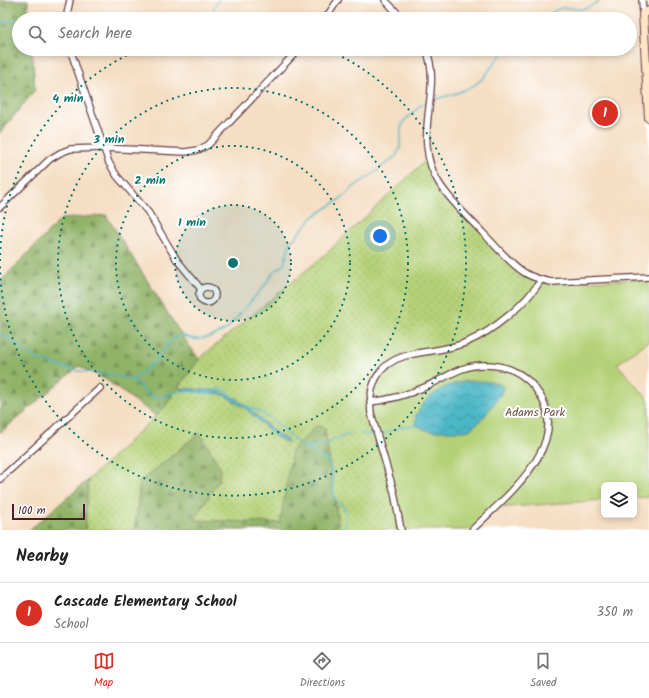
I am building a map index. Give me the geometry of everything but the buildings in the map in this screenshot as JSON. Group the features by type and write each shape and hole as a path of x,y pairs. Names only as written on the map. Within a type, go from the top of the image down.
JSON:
{"street":[{"path":"67,12 70,0"},
{"path":"330,12 338,0"},
{"path":"385,0 396,12"},
{"path":"642,0 646,12 649,118"},
{"path":"72,56 109,163 117,176 148,212 177,260 201,289"},
{"path":"0,207 50,159 70,149 103,148 185,152 198,150 208,145 292,56"},
{"path":"428,56 432,75 427,145 431,165 439,182 454,202 508,259 526,273 541,280 560,282 649,277"},
{"path":"401,530 394,492 371,413 371,391 375,380 389,363 406,356 454,347 480,336 506,317 535,289 541,280"},
{"path":"370,402 404,395 426,387 458,370 470,366 499,366 510,369 520,374 531,383 542,398 547,413 548,427 545,444 526,476 472,530"},
{"path":"0,480 100,388"}],"green space":[{"path":"0,0 28,0 29,12 12,12 12,56 33,56 35,90 0,133"},
{"path":"429,157 434,179 450,200 524,271 543,282 401,530 339,530 325,430 280,523 193,520 219,480 220,467 199,433 140,482 135,530 85,530 88,480 163,409 199,359 327,253"},
{"path":"106,215 179,331 199,359 163,409 156,416 106,380 79,366 0,433 0,282 61,219"},
{"name":"Adams Park","path":"649,279 649,341 617,364 649,400 649,497 637,498 637,482 601,482 601,500 496,508 473,530 401,530 370,408 372,382 389,363 400,354 437,353 476,339 505,318 543,282"},
{"path":"318,425 325,430 339,530 135,530 140,482 200,433 220,467 219,480 194,520 280,523 292,450"},
{"path":"88,480 85,530 29,530"}],"water":[{"path":"466,381 491,382 503,387 501,394 483,418 471,429 466,431 431,431 425,430 416,425 415,420 417,414 429,398 445,387"},
{"path":"180,388 213,390 222,392 237,399 275,432 288,441 287,443 275,436 245,408 227,397 221,394 180,390"}],"waterway":[{"path":"212,12 218,0"},
{"path":"553,12 561,8 586,8 592,6 600,0"},
{"path":"0,22 12,21"},
{"path":"432,100 445,97 473,86 483,78 500,56"},
{"path":"132,380 153,363 160,356 169,342 176,337 182,335 192,339 203,339 216,335 227,329 265,285 273,273 284,264 290,243 314,216 339,200 355,186 396,156 400,149 401,128 404,121 420,106 428,101"},
{"path":"0,333 36,359 78,371 107,374 132,380 148,395 154,398 182,391 214,394 219,388 227,391 232,397"},
{"path":"245,405 262,413 274,421 301,446 326,459 331,470 333,490 336,501 344,507 346,513 344,530"},
{"path":"380,435 397,428 416,425"},
{"path":"360,433 376,435"},
{"path":"307,448 328,443 351,434"}],"place":[{"name":"Cascade Elementary School","path":"605,113"}]}
